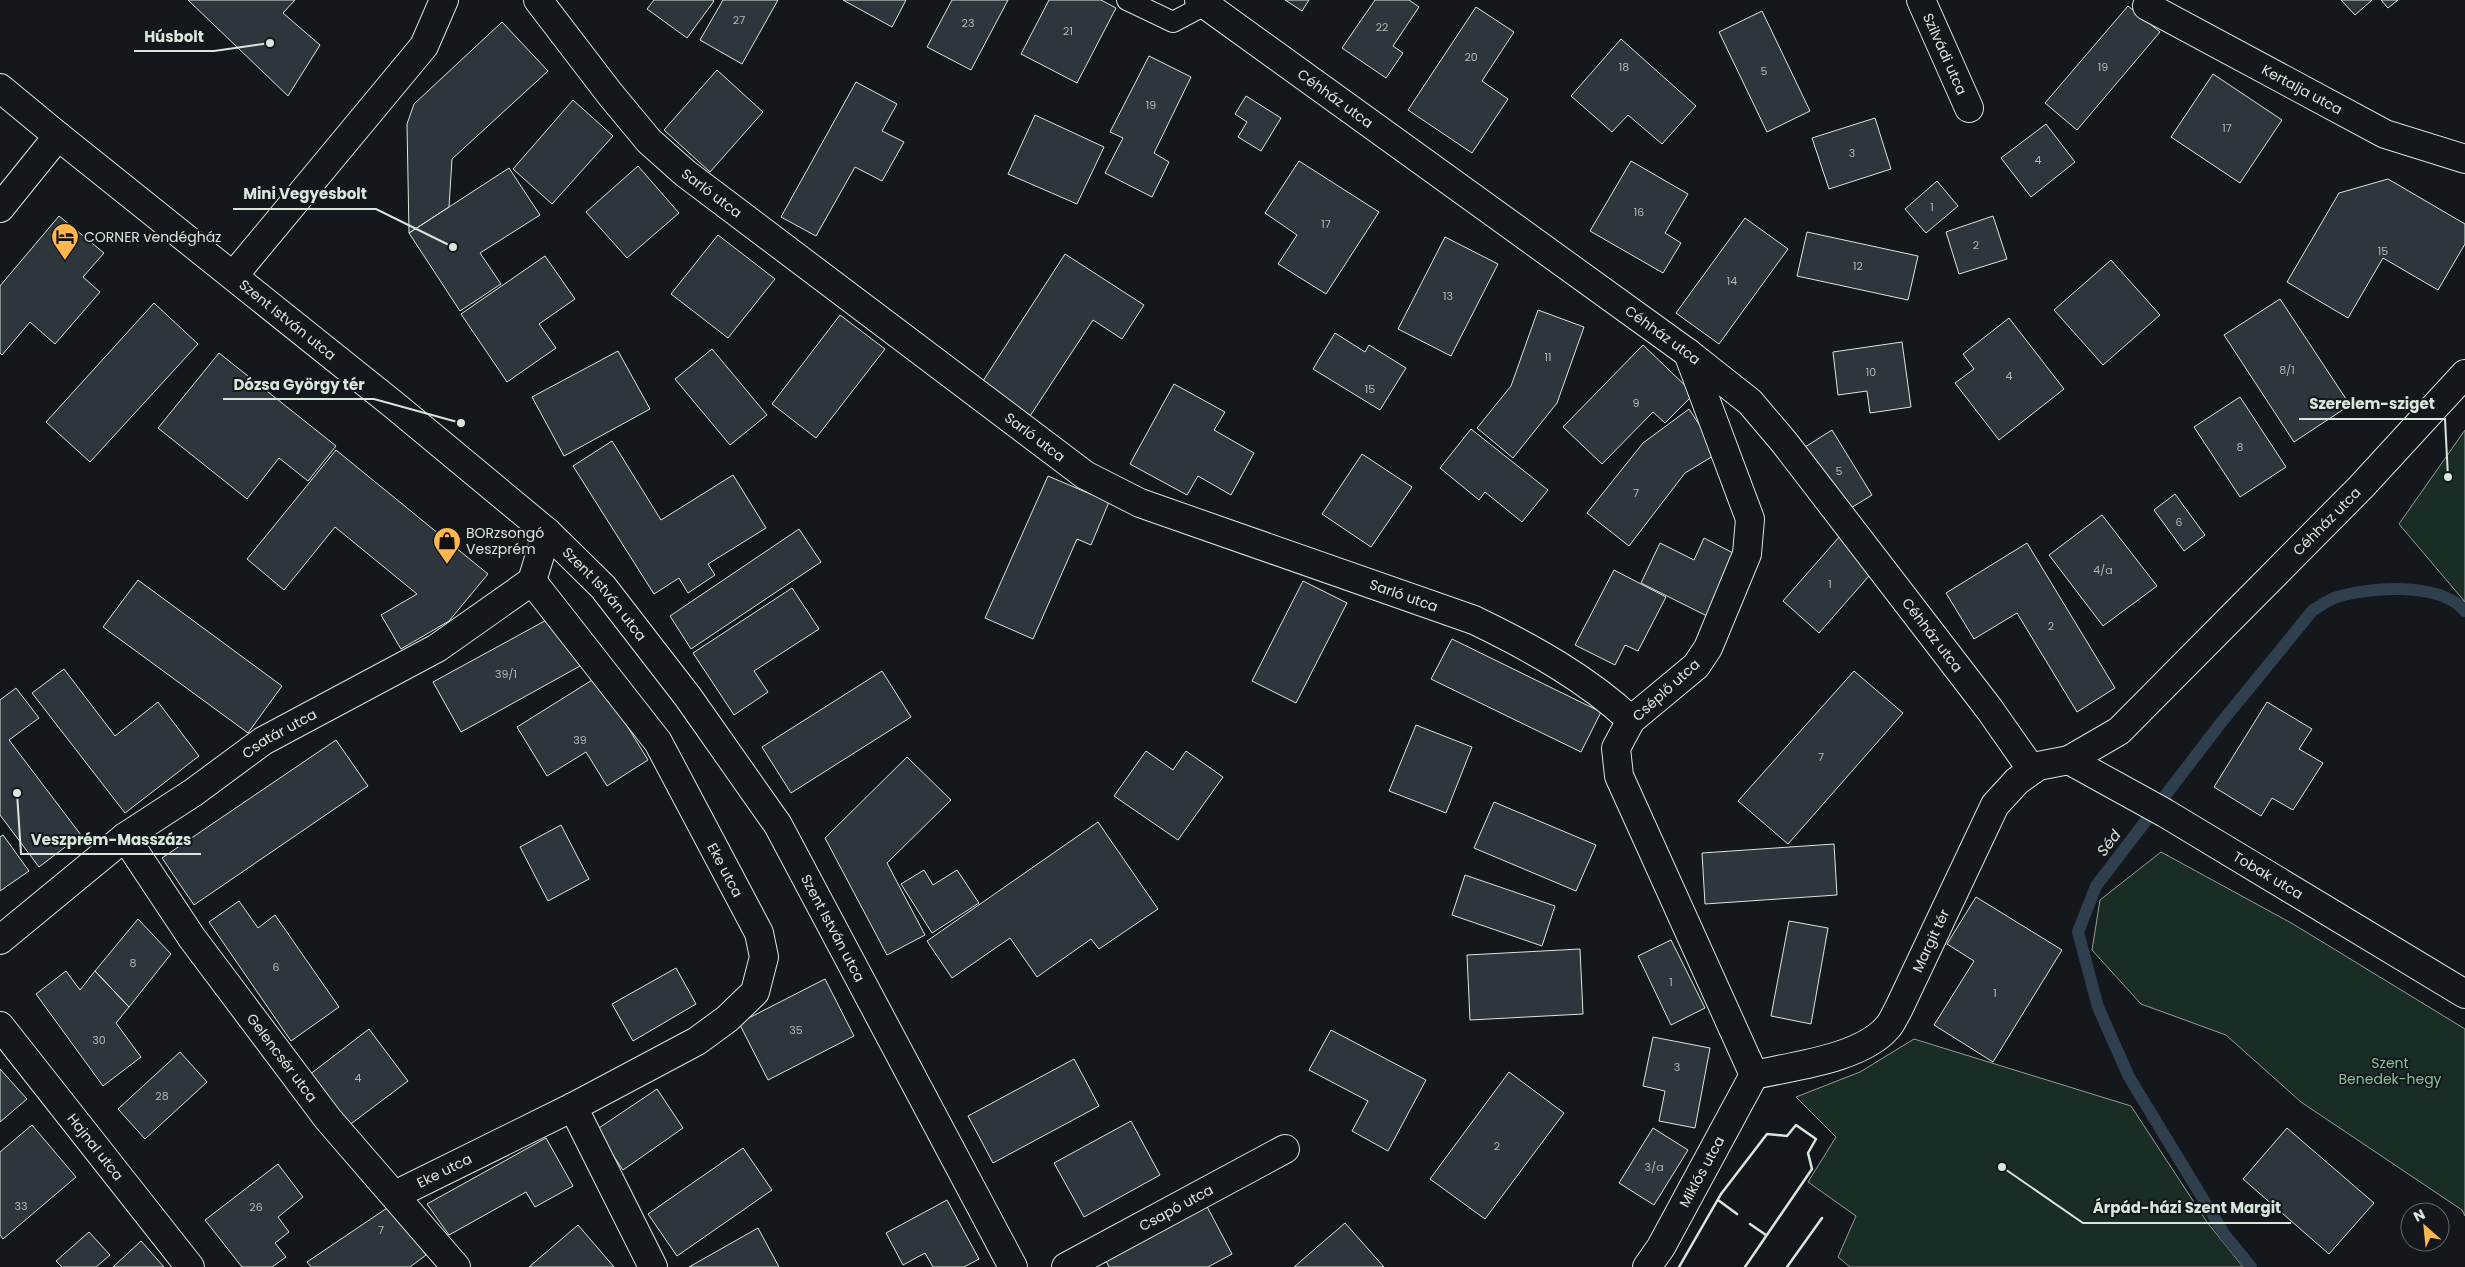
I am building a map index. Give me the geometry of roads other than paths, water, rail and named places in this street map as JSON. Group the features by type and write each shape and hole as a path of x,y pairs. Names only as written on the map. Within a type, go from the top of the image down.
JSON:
{"street":[{"path":"234,275 424,46 444,0"},
{"name":"Sarló utca","path":"538,0 610,94 649,141 685,173 1085,475 1140,504 1474,620 1524,644 1609,699 1631,720"},
{"name":"Szilvádi utca","path":"1921,0 1969,108"},
{"name":"Céhház utca","path":"1203,2 1688,354 1750,402 1784,442 1990,710 2032,770"},
{"name":"Kertalja utca","path":"2147,6 2385,134 2465,159"},
{"name":"Szent István utca","path":"0,88 394,405 547,532 603,587 688,697 778,825 1013,1267"},
{"path":"0,208 58,136"},
{"name":"Cséplő utca","path":"1688,354 1750,519 1747,554 1708,648 1696,666 1631,720 1616,748 1618,776 1754,1075"},
{"name":"Céhház utca","path":"2069,760 2119,731 2362,486 2465,374"},
{"path":"532,581 547,532"},
{"name":"Csatár utca","path":"0,940 125,837 194,792 263,741 437,648 532,581"},
{"name":"Eke utca","path":"396,1195 573,1107 697,1041 727,1019 755,992 764,958 759,933 658,742 532,581"},
{"name":"Margit tér","path":"1754,1075 1841,1054 1866,1045 1887,1028 1899,1008 1995,805 2016,781 2038,766 2069,760"},
{"name":"Tobak utca","path":"2069,760 2120,790 2165,813 2465,994"},
{"name":"Gelencsér utca","path":"125,837 192,938 328,1119 396,1195 456,1267"},
{"name":"Hajnal utca","path":"0,1026 190,1267"},
{"name":"Miklós utca","path":"1647,1267 1662,1247 1754,1075"},
{"path":"573,1107 653,1267"},
{"name":"Csapó utca","path":"1066,1267 1285,1149"}],"lane":[{"path":"1127,0 1173,22 1203,2"}],"waterway":[{"name":"Séd","path":"2251,1267 2225,1235 2129,1077 2098,1007 2078,932 2096,886 2220,724 2313,610 2334,598 2348,594 2384,589 2402,589 2438,595 2453,601 2465,611"}],"place":[{"name":"Húsbolt","path":"270,43"},
{"name":"Mini Vegyesbolt","path":"453,247"},
{"name":"CORNER vendégház","path":"65,261"},
{"name":"Dózsa György tér","path":"461,423"},
{"name":"Szerelem-sziget","path":"2448,477"},
{"name":"BORzsongó Veszprém","path":"447,565"},
{"name":"Veszprém-Masszázs","path":"17,793"},
{"name":"Árpád-házi Szent Margit","path":"2002,1167"}],"park label":[{"name":"Szent Benedek-hegy","path":"2390,1072"}]}
